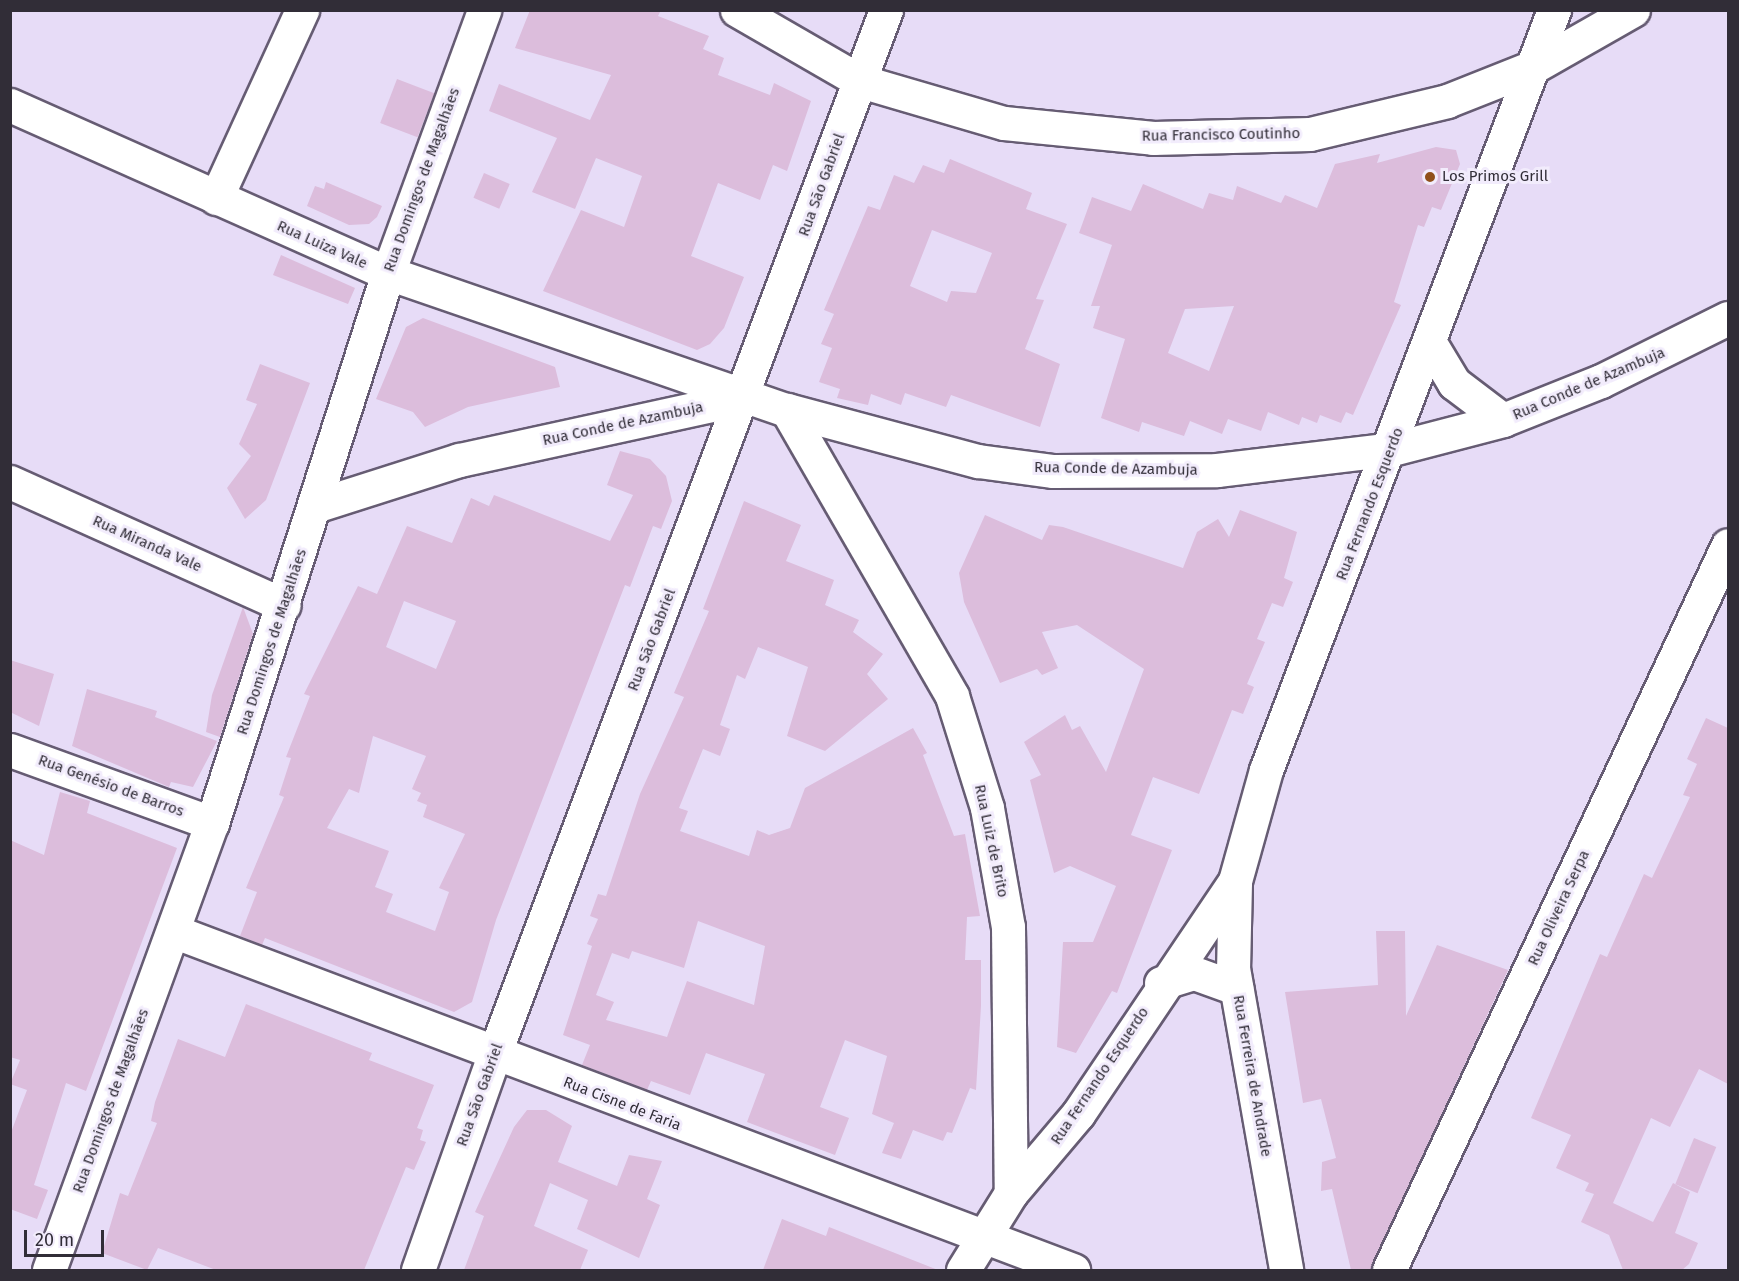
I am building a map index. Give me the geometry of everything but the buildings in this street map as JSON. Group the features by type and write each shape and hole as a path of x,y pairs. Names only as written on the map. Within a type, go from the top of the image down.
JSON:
{"street":[{"path":"216,198 303,10"},
{"name":"Rua Domingos de Magalhães","path":"49,1270 212,823 318,505 388,273 484,10"},
{"name":"Rua Francisco Coutinho","path":"737,10 860,81 1004,123 1153,138 1310,134 1447,101 1533,67 1633,10"},
{"name":"Rua São Gabriel","path":"418,1270 494,1055 744,398 886,10"},
{"name":"Rua Fernando Esquerdo","path":"1011,1193 1078,1114 1161,983 1235,881 1266,770 1392,450 1554,10"},
{"name":"Rua Luiza Vale","path":"10,105 388,273 744,398"},
{"name":"Rua Conde de Azambuja","path":"318,505 459,460 744,398 978,461 1053,471 1217,470 1392,450 1503,420 1601,381 1728,318"},
{"path":"1430,343 1454,383 1503,420"},
{"name":"Rua Luiz de Brito","path":"787,410 952,696 987,808 1008,927 1011,1193"},
{"name":"Rua Miranda Vale","path":"10,482 284,605"},
{"name":"Rua Oliveira Serpa","path":"1389,1270 1728,545"},
{"name":"Rua Genésio de Barros","path":"10,750 212,823"},
{"name":"Rua Ferreira de Andrade","path":"1235,881 1230,920 1236,988 1286,1270"},
{"name":"Rua Cisne de Faria","path":"173,931 983,1240 1073,1270"},
{"path":"1161,983 1194,973 1236,988"},
{"path":"963,1270 1011,1193"}],"place":[{"name":"Los Primos Grill","path":"1430,177"}]}
